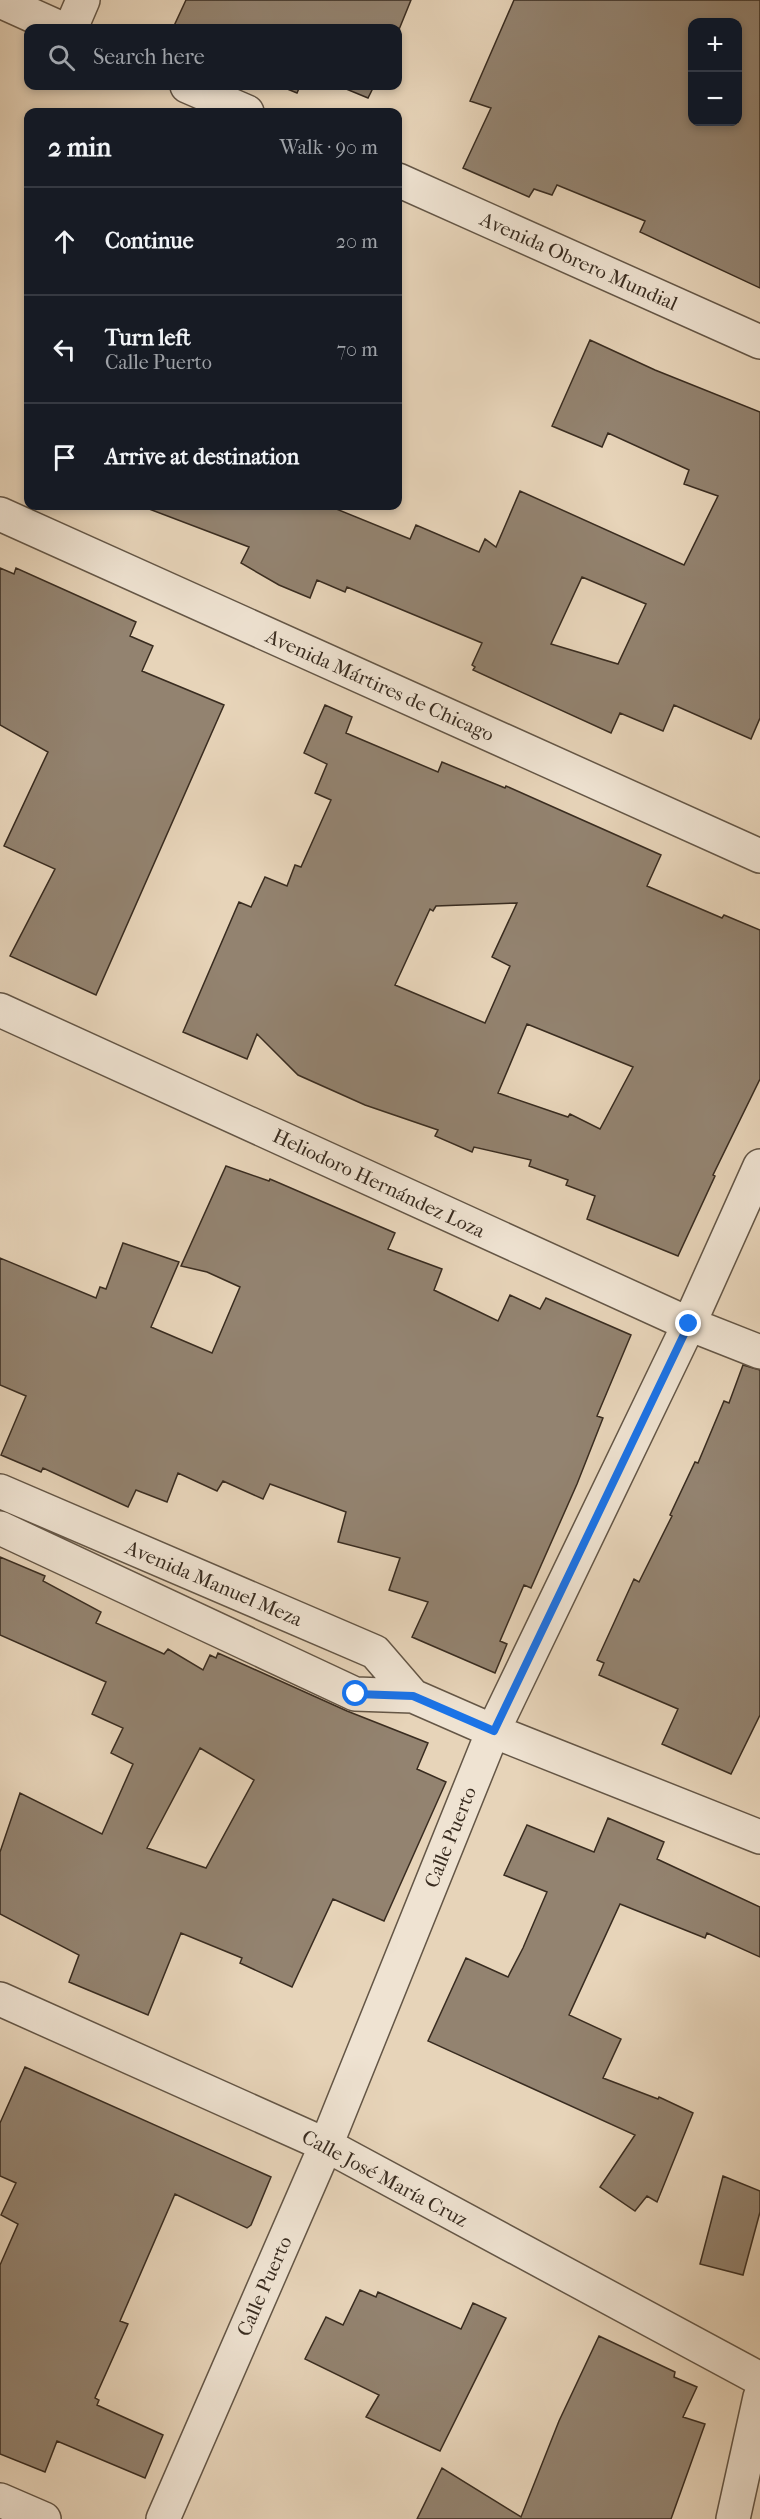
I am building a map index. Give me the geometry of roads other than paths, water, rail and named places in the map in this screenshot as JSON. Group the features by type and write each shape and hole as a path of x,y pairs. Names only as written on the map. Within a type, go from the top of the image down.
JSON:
{"street":[{"path":"73,24 83,0"},
{"path":"0,1 51,24"},
{"path":"196,90 238,108"},
{"name":"Avenida Obrero Mundial","path":"402,182 760,342"},
{"name":"Avenida Mártires de Chicago","path":"0,514 760,856"},
{"name":"Heliodoro Hernández Loza","path":"0,1010 689,1324 760,1352"},
{"name":"Calle Puerto","path":"163,2519 326,2145 494,1731 689,1324 760,1166"},
{"name":"Avenida Manuel Meza","path":"0,1491 375,1652 413,1696"},
{"name":"Avenida Manuel Meza","path":"0,1528 356,1694 413,1696 494,1731 760,1837"},
{"name":"Calle José María Cruz","path":"0,1999 326,2145 760,2379"},
{"path":"733,2519 760,2397"},
{"path":"0,2500 44,2519"}]}
